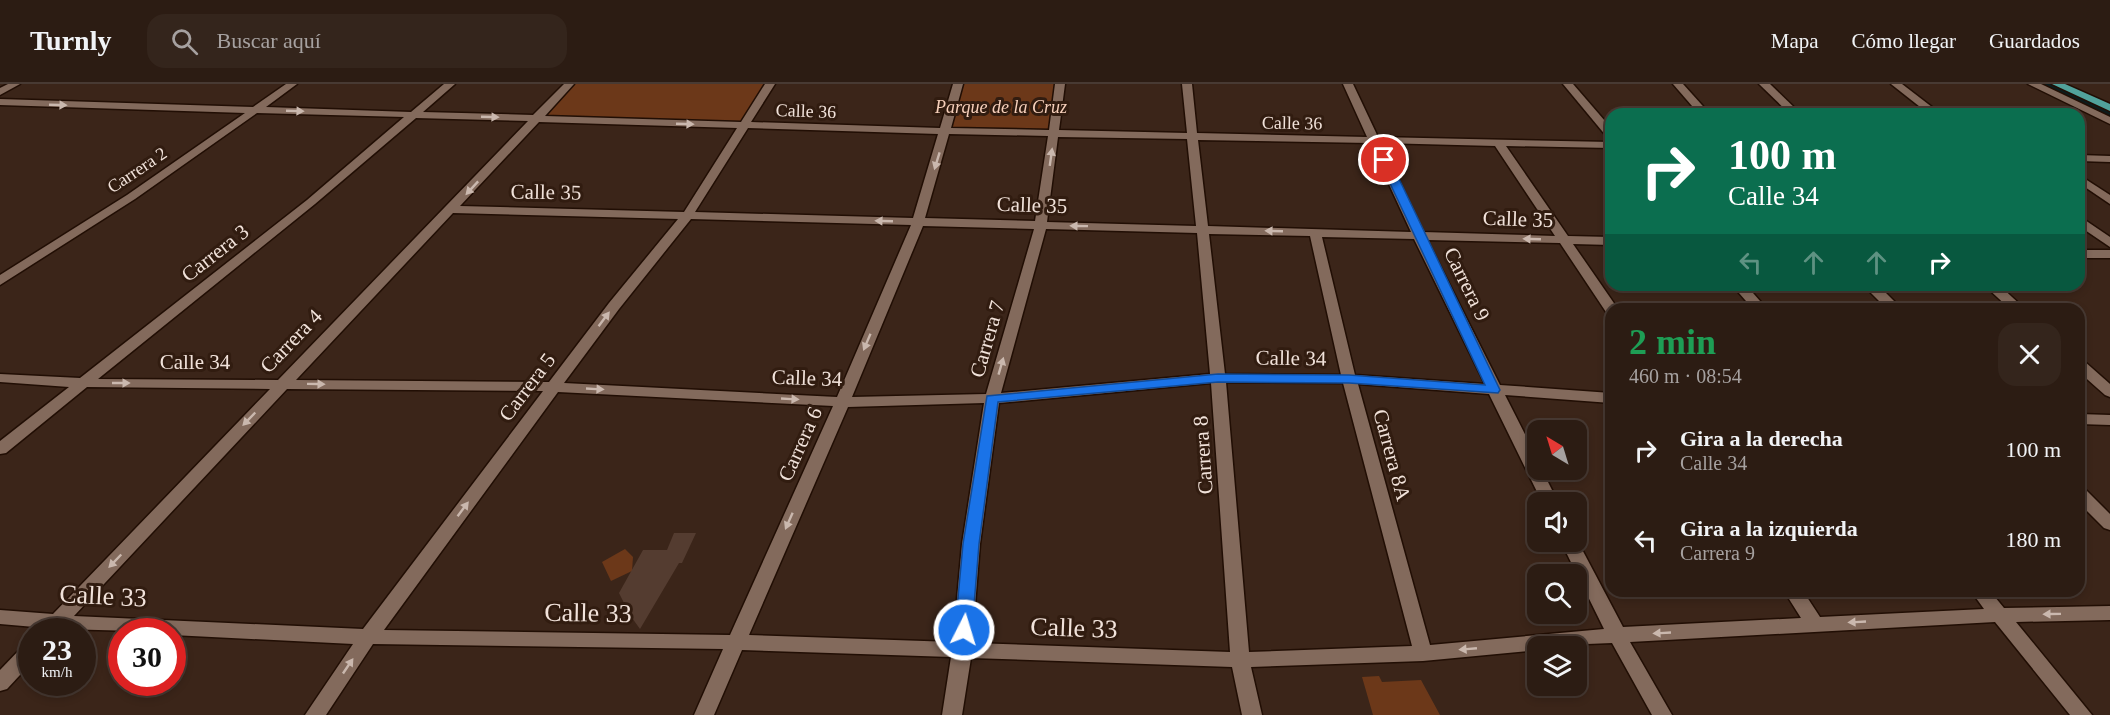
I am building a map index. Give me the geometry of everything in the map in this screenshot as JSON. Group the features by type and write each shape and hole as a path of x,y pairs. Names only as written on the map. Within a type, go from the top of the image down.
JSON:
{"main road":[{"path":"2057,84 2110,108"},
{"path":"2081,84 2110,97"}],"street":[{"path":"0,92 15,84"},
{"name":"Carrera 2","path":"0,281 130,197 292,84"},
{"name":"Carrera 3","path":"0,449 311,202 450,84"},
{"name":"Carrera 4","path":"61,618 569,84"},
{"name":"Carrera 5","path":"315,715 368,637 614,306 687,216 770,84"},
{"name":"Carrera 6","path":"704,715 734,642 842,402 918,222 958,84"},
{"name":"Carrera 7","path":"952,715 962,651 971,544 992,399 1041,225 1060,84"},
{"name":"Carrera 8","path":"1188,84 1218,378 1240,660 1252,715"},
{"name":"Carrera 9","path":"1348,84 1419,236 1545,492"},
{"path":"1568,84 1605,128"},
{"path":"1678,84 1700,108"},
{"path":"1764,84 1790,108"},
{"path":"1896,84 1928,108"},
{"path":"2033,84 2083,108"},
{"name":"Calle 36","path":"0,102 745,126 1605,145"},
{"path":"2085,109 2110,121"},
{"path":"1499,143 1607,303"},
{"path":"2085,158 2110,159"},
{"path":"2085,182 2110,200"},
{"name":"Calle 35","path":"452,209 1605,241"},
{"path":"2085,224 2110,243"},
{"name":"Carrera 8A","path":"1315,233 1349,379 1423,653"},
{"path":"2085,254 2110,254"},
{"path":"1744,291 1755,303"},
{"path":"1876,291 1888,303"},
{"path":"1998,291 2011,303"},
{"path":"2085,369 2110,392"},
{"name":"Calle 34","path":"0,378 82,382 554,387 842,402 992,399 1218,378 1349,379 1605,398"},
{"path":"2085,419 2110,420"},
{"path":"2085,499 2110,524"},
{"path":"1575,552 1617,635 1662,715"},
{"path":"1797,597 1815,625"},
{"path":"1984,597 2082,715"},
{"name":"Calle 33","path":"96,628 368,637 734,642 1240,660 1423,653 1617,635 1998,615 2110,613"},
{"name":"Calle 33","path":"0,617 18,620"},
{"path":"0,683 18,664"}],"green space":[{"path":"574,84 764,84 740,123 543,116"},
{"name":"Parque de la Cruz","path":"959,84 1056,84 1050,131 946,129"},
{"path":"625,549 633,557 632,571 611,581 602,562"},
{"path":"1379,676 1382,682 1421,680 1440,715 1373,715 1362,677"}],"building":[{"path":"674,533 696,533 682,563 679,563 640,629 619,593 643,550 667,550"}],"waterway":[{"path":"2046,84 2110,114"}],"route":[{"path":"964,630 971,544 992,399 1218,378 1349,379 1494,390 1384,160"}]}
